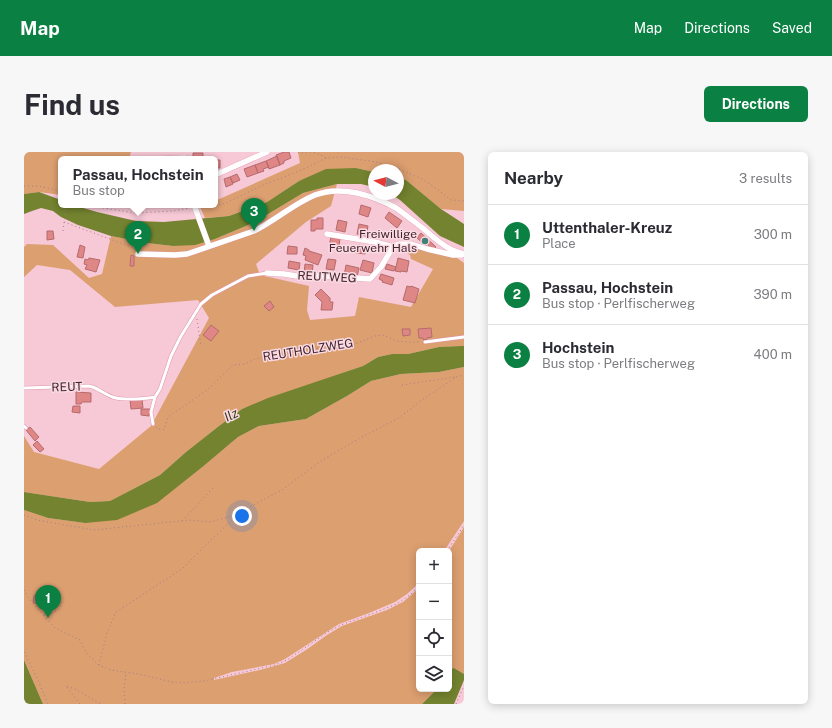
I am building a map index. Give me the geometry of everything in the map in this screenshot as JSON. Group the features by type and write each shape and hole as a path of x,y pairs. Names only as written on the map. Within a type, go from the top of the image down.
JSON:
{"street":[{"path":"218,174 267,152"},
{"path":"138,254 187,254 209,244 248,233 263,227 301,202 315,195 338,190 350,191 387,203 417,223 440,243 464,255"},
{"path":"195,208 209,244"},
{"path":"327,234 375,242 393,247 399,244 411,244 427,250 453,255 464,255"},
{"name":"REUTWEG","path":"267,273 297,276 370,279 382,267 393,247"}],"lane":[{"path":"153,424 152,412 154,397 160,389 171,356 181,336 201,304 225,288 248,276 267,273"},
{"path":"425,342 464,337"},
{"name":"REUT","path":"24,388 89,386 116,398 154,397"}],"path":[{"path":"298,152 307,152"},
{"path":"310,152 317,153 326,158"},
{"path":"218,204 226,203 326,158 341,157 377,162 399,169 422,180 451,200 464,201"},
{"path":"24,186 39,186 58,191"},
{"path":"63,230 66,208"},
{"path":"104,208 135,213 195,208"},
{"path":"64,222 134,248 138,254"},
{"path":"196,311 201,347"},
{"name":"REUTHOLZWEG","path":"153,424 158,430 164,430 168,418 207,390 233,365 245,364 255,359 276,353 355,344 375,336 383,335 396,341 425,342"},
{"path":"402,385 464,375"},
{"path":"99,665 107,633 116,612 182,569 236,515 282,490 321,461 358,439 399,418 419,402 456,377"},
{"path":"182,521 213,488"},
{"path":"24,515 37,520 94,530 190,520 210,522 236,515"},
{"path":"449,548 464,525"},
{"path":"24,590 29,599 54,628 80,640 86,652 99,665 110,670 139,674 182,683 213,679 275,665 287,660 341,625 397,604 416,589"},
{"path":"43,615 48,613 52,614 60,608 62,602 57,602 51,606 51,596"},
{"path":"24,652 48,704"},
{"path":"125,704 124,690 126,672"},
{"path":"80,704 66,686 75,689 101,704"},
{"path":"456,704 464,686"}],"shaded area":[{"path":"24,152 131,152 130,156 58,156 58,195 39,192 24,194"},
{"path":"298,152 464,152 464,211 441,209 404,180 404,164 368,164 368,171 356,168 299,181 267,202 229,216 205,218 200,208 218,208 218,200 300,163"},
{"path":"356,168 368,171 368,186 361,184 337,184 303,193 253,223 215,239 195,245 173,246 111,236 78,225 61,217 53,211 41,208 24,214 24,194 39,192 58,199 58,208 83,208 136,221 164,222 229,216 267,202 299,181 326,169"},
{"path":"404,180 441,209 464,224 464,247 440,236 400,200 404,200"},
{"path":"337,184 331,206 306,222 256,264 260,275 309,286 307,310 310,320 355,316 359,297 411,307 433,269 411,259 410,255 400,249 408,245 457,258 464,263 464,346 439,347 408,354 392,354 378,357 363,366 242,409 186,452 160,475 110,501 90,502 24,492 24,436 34,452 99,469 151,426 209,318 198,300 115,307 70,270 37,265 24,277 24,247 27,244 53,245 89,278 102,274 111,236 173,246 215,239 253,223 303,193"},
{"path":"464,346 464,367 439,372 401,374 371,381 306,419 259,426 238,437 157,503 117,520 85,523 48,518 24,510 24,492 90,502 110,501 160,475 186,452 242,409 268,398 363,366 378,357 392,354 408,354 439,347"},
{"path":"464,367 464,521 446,548 416,548 416,586 395,602 339,624 285,659 274,664 232,672 214,678 214,680 285,663 342,626 387,610 403,602 416,591 416,692 434,692 422,704 43,704 24,660 24,510 48,518 85,523 206,464 238,437 259,426 306,419 371,381 401,374 439,372"},
{"path":"464,527 464,674 454,668 452,668 451,548"},
{"path":"24,660 43,704 24,704"},
{"path":"452,668 454,668 464,674 464,680 454,704 422,704 434,692 452,692"}],"building":[{"path":"289,152 291,158 284,161 284,163 280,165 276,155"},
{"path":"193,153 203,153 203,156 193,156"},
{"path":"277,156 280,165 269,169 266,161"},
{"path":"218,160 220,160 220,168 218,168"},
{"path":"266,161 269,167 258,173 255,165"},
{"path":"255,165 258,173 247,177 244,169"},
{"path":"237,174 240,180 233,183 230,177"},
{"path":"230,177 233,184 226,187 224,179"},
{"path":"361,205 371,208 368,217 359,214"},
{"path":"389,212 402,221 397,228 385,218"},
{"path":"317,218 323,218 323,229 315,229 315,231 311,231 311,220 317,220"},
{"path":"338,220 347,222 345,232 336,230"},
{"path":"359,224 368,226 366,236 357,234"},
{"path":"47,231 53,231 54,239 47,240"},
{"name":"Freiwillige Feuerwehr Hals","path":"421,233 436,247 433,250 417,238"},
{"path":"331,237 340,238 339,247 329,246"},
{"path":"80,245 85,247 83,258 77,257"},
{"path":"358,245 367,246 365,254 356,253"},
{"path":"288,246 297,247 297,254 287,254"},
{"path":"305,248 309,251 322,255 318,265 305,260 306,256 303,255"},
{"path":"131,255 134,256 134,266 130,266"},
{"path":"89,258 100,260 96,272 85,269 87,265 84,264 85,259 88,260"},
{"path":"398,258 409,261 407,272 395,271"},
{"path":"328,259 336,260 334,270 326,269"},
{"path":"363,260 374,263 372,273 360,270"},
{"path":"289,261 300,263 299,270 288,268"},
{"path":"305,264 313,265 312,275 304,273"},
{"path":"387,264 396,267 394,271 385,269"},
{"path":"346,265 359,268 357,277 344,276"},
{"path":"381,274 394,278 392,285 382,282 383,281 379,279"},
{"path":"407,286 419,289 415,303 403,300"},
{"path":"321,289 330,298 330,302 333,302 332,310 321,310 322,302 315,295"},
{"path":"270,301 274,307 269,311 264,306"},
{"path":"211,325 219,331 211,341 203,335"},
{"path":"431,328 432,337 424,340 423,338 419,338 418,329"},
{"path":"402,329 410,329 410,335 403,336"},
{"path":"76,392 91,393 91,402 76,404"},
{"path":"142,399 143,408 131,409 130,400"},
{"path":"73,406 80,406 80,413 72,412"},
{"path":"141,409 150,409 149,416 141,415"},
{"path":"30,427 39,437 35,441 26,430"},
{"path":"37,441 44,449 40,452 33,445"},
{"path":"39,593 50,605 47,609 33,602 34,596"}],"place":[{"name":"Hochstein","path":"254,231"},
{"name":"Freiwillige Feuerwehr Hals","path":"425,241"},
{"name":"Passau, Hochstein","path":"138,254"},
{"name":"Uttenthaler-Kreuz","path":"48,618"}],"water label":[{"name":"Ilz","path":"231,415"}]}
